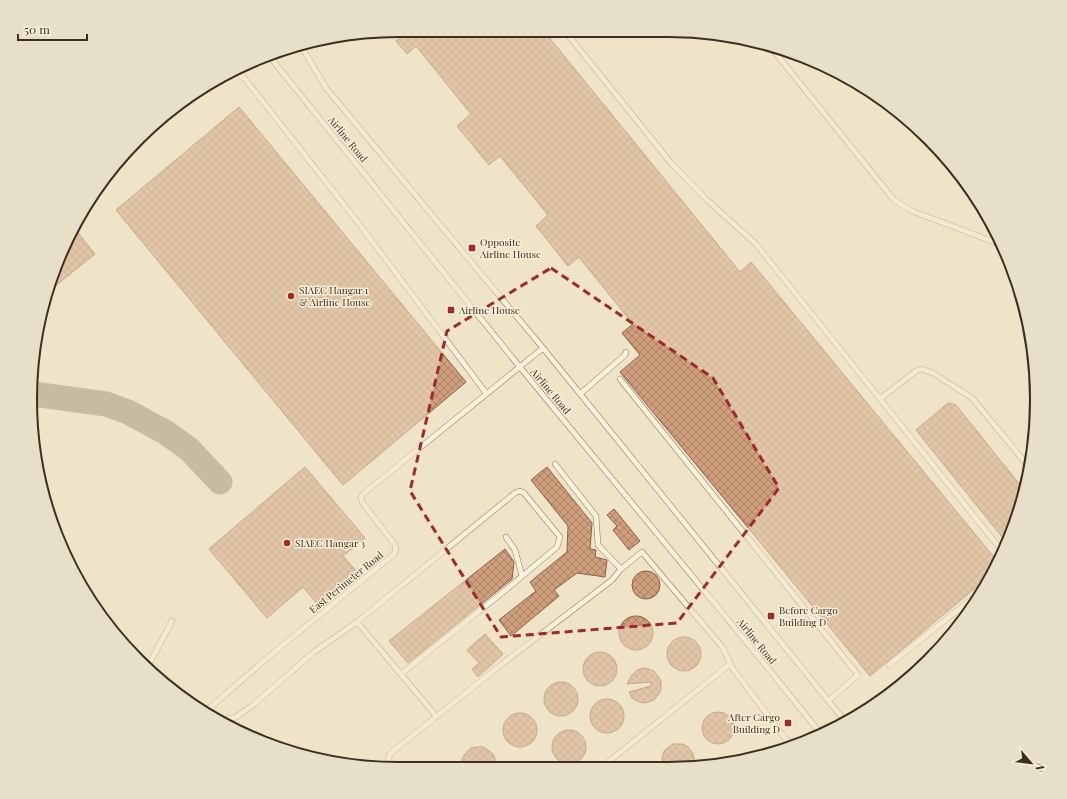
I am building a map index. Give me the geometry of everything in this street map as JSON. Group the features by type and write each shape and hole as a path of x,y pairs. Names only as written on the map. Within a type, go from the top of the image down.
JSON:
{"lane":[{"path":"570,37 671,163 707,200 756,244 881,398 998,547"},
{"name":"Airline Road","path":"303,50 326,88 580,394 842,717"},
{"path":"776,54 894,200 912,210 994,242"},
{"name":"Airline Road","path":"273,60 519,366 817,729"},
{"path":"239,74 245,79 356,220 486,393"},
{"name":"East Perimeter Road","path":"210,708 266,659 394,554 396,550 395,546 362,502 362,494 542,348"},
{"path":"580,394 607,372 625,355 626,352"},
{"path":"881,398 916,371 921,369 933,373 972,398 1024,462"},
{"path":"620,379 858,675 828,701"},
{"path":"555,464 596,516 598,545 621,569"},
{"path":"228,719 236,716 253,705 314,652 357,622 515,493 520,491 524,493 560,537 557,547 401,674"},
{"path":"506,537 516,550 522,576"},
{"path":"389,762 389,756 436,716 612,580 621,569 640,553 644,553 723,648 733,669 788,742"},
{"path":"889,665 969,601"},
{"path":"150,663 172,621"},
{"path":"357,622 436,716"},
{"path":"608,762 730,664"}],"highlighted area":[{"path":"551,268 713,378 779,488 677,623 501,637 410,491 447,331"}],"building":[{"path":"401,37 549,37 740,272 751,262 994,557 978,585 870,676 620,372 640,355 622,333 633,324 579,257 568,266 536,226 548,215 500,156 489,165 457,126 471,114 416,46 407,54 396,41"},
{"name":"SIAEC Hangar 1 & Airline House","path":"239,107 466,382 343,485 116,210"},
{"path":"78,233 95,254 55,286"},
{"path":"948,403 956,405 1020,485 1011,516 1002,537 916,430"},
{"name":"SIAEC Hangar 3","path":"305,467 365,538 343,556 359,574 320,607 303,587 267,618 209,549"},
{"path":"547,467 592,523 590,549 596,550 595,557 607,560 605,577 577,573 554,590 559,596 511,636 499,620 536,591 530,582 567,552 568,526 531,480"},
{"path":"614,509 640,541 629,550 613,530 617,526 607,515"},
{"path":"505,549 514,562 512,579 408,663 389,641"},
{"path":"646,571 656,575 660,585 656,595 646,599 636,595 632,585 636,575"},
{"path":"633,616 639,616 648,621 652,627 652,639 648,645 639,650 633,650 624,645 619,636 619,630 624,621"},
{"path":"485,634 503,654 478,677 472,669 479,663 467,650"},
{"path":"681,637 687,637 696,642 700,648 700,660 696,666 687,671 681,671 672,666 667,657 667,651 672,642"},
{"path":"597,652 603,652 612,657 616,663 616,675 612,681 603,686 597,686 588,681 583,672 583,666 588,657"},
{"path":"643,668 654,671 661,681 661,690 654,700 643,703 632,698 629,692 651,686 651,682 627,684 631,676 637,670"},
{"path":"558,682 564,682 573,687 577,693 577,705 573,711 564,716 558,716 549,711 544,702 544,696 549,687"},
{"path":"604,699 610,699 619,704 623,710 623,722 619,728 610,733 604,733 595,728 590,719 590,713 595,704"},
{"path":"715,712 721,712 730,716 734,728 730,740 721,744 715,744 706,740 702,731 702,725 706,716"},
{"path":"517,713 523,713 532,718 536,724 536,736 532,742 523,747 517,747 508,742 503,733 503,727 508,718"},
{"path":"566,730 575,731 581,735 586,744 585,753 581,759 576,762 562,762 557,759 552,750 553,741 557,735"},
{"path":"673,744 683,744 692,752 694,761 663,762 662,757 664,751"},
{"path":"483,747 493,754 495,762 462,762 465,754 471,748"}],"taxiway":[{"path":"37,395 106,404 128,412 165,432 189,449 220,482"}],"place":[{"name":"Opposite Airline House","path":"472,248"},
{"name":"SIAEC Hangar 1 & Airline House","path":"291,296"},
{"name":"Airline House","path":"451,310"},
{"name":"SIAEC Hangar 3","path":"287,543"},
{"name":"Before Cargo Building D","path":"771,616"},
{"name":"After Cargo Building D","path":"788,723"}]}
